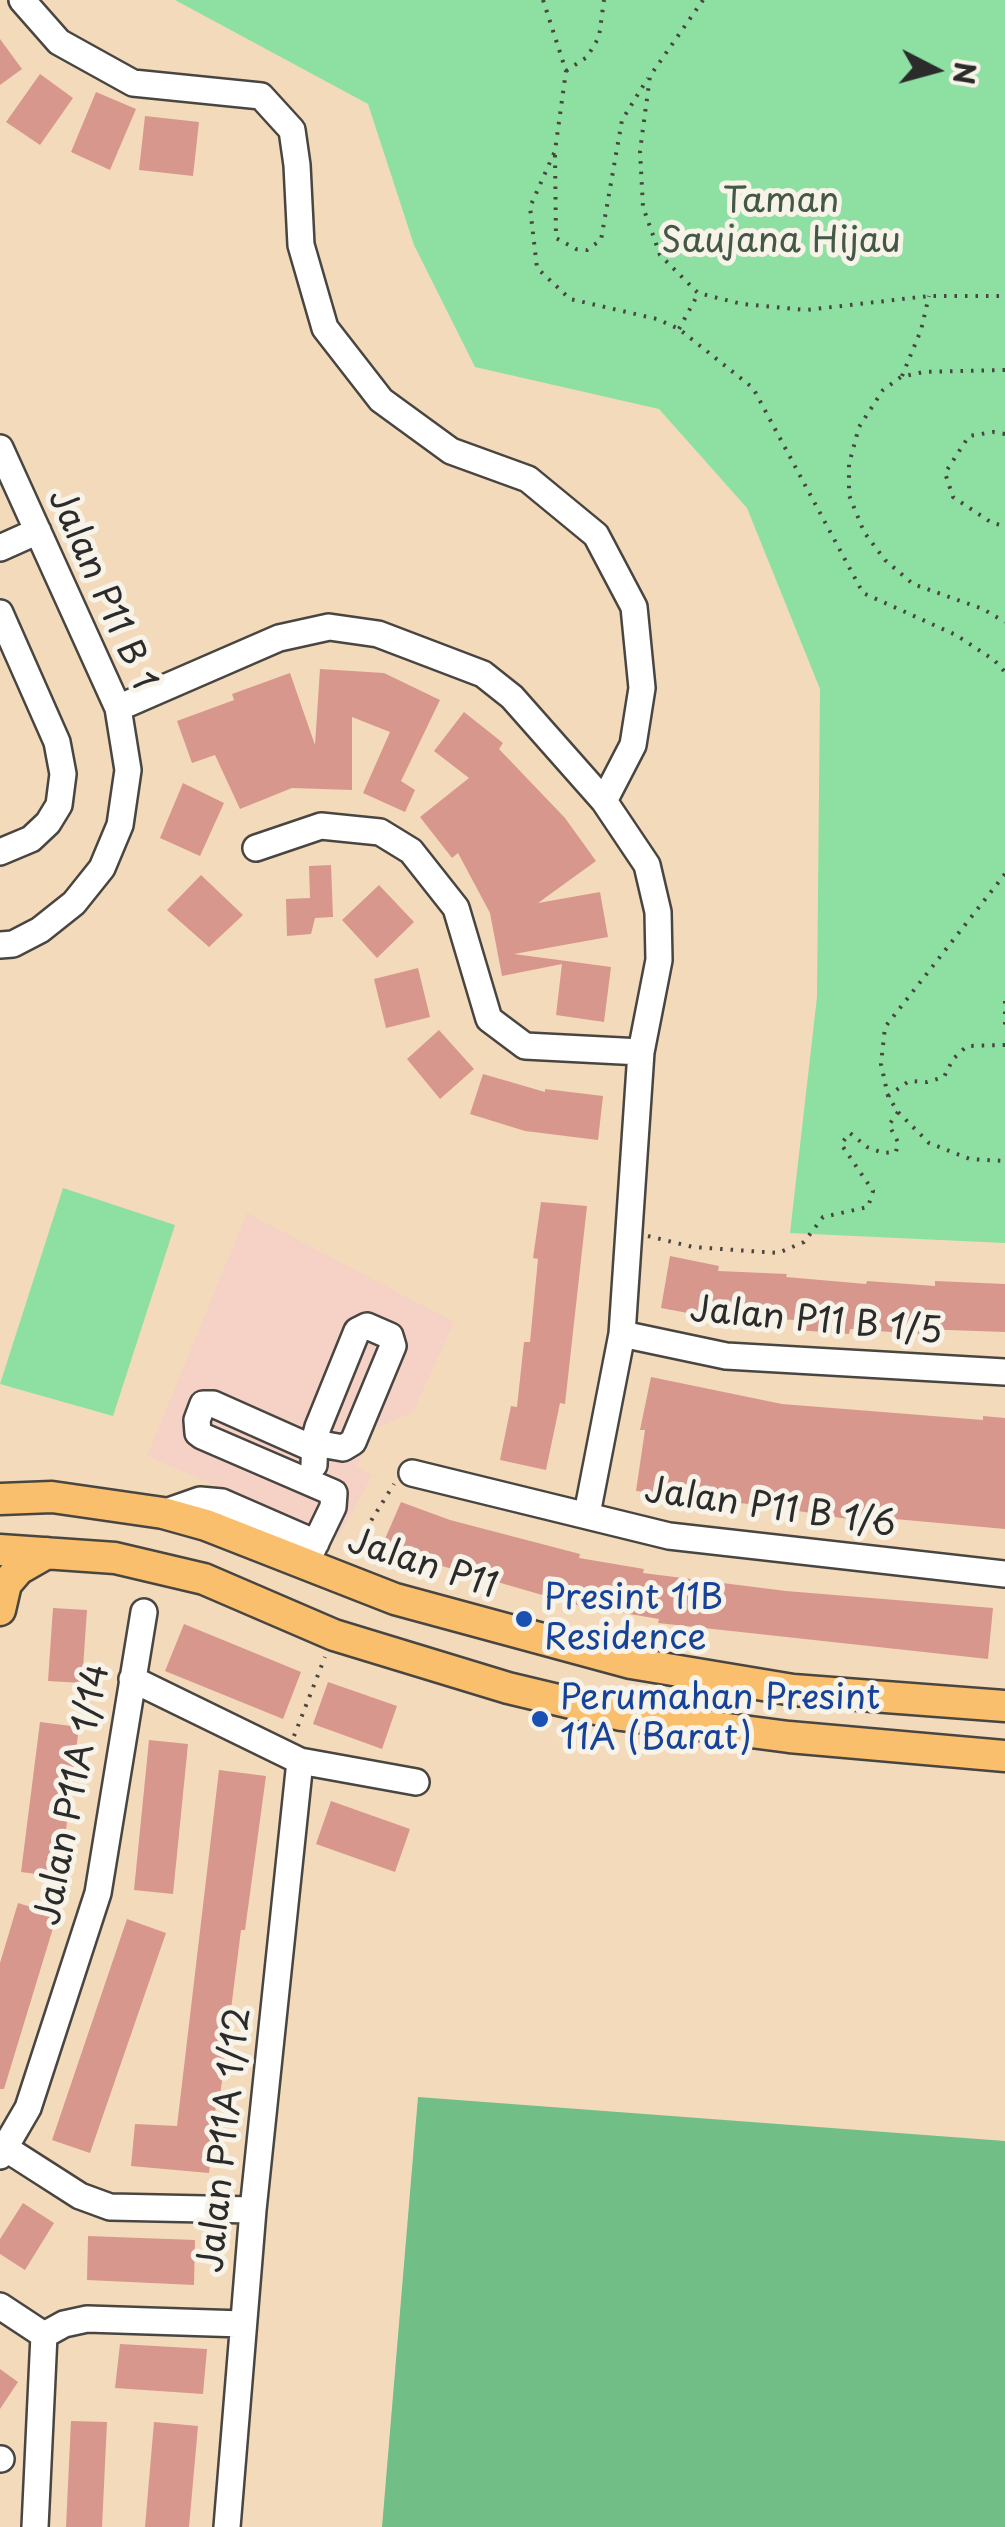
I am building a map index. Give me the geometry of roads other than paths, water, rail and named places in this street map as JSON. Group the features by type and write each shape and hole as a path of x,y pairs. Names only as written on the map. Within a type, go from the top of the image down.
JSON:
{"main road":[{"path":"0,1476 52,1497"},
{"name":"Jalan P11","path":"0,1499 52,1497 163,1513 311,1554 395,1600 631,1663 793,1690 1005,1706"},
{"path":"0,1550 115,1558 204,1579 334,1635 508,1688 620,1715 789,1738 1005,1756"},
{"path":"0,1610 6,1584 19,1569 47,1553"}],"street":[{"path":"22,0 59,42 133,83 261,96 292,130 301,245 325,328 380,400 451,451 528,479 596,535 634,607 642,688 633,745 604,802"},
{"name":"Jalan P11 B 1","path":"0,448 118,708 128,770 120,825 102,868 74,903 51,921 12,944 0,944"},
{"path":"0,548 38,532"},
{"path":"0,613 57,742 63,774 59,805 48,823 30,839 0,852"},
{"path":"118,708 279,638 328,628 378,634 483,674 512,697 604,802 647,865 658,912 659,960 641,1052 622,1334 587,1514"},
{"path":"256,848 321,826 380,832 411,850 456,908 489,1019 524,1046 641,1052"},
{"name":"Jalan P11 B 1/5","path":"622,1334 726,1356 1005,1372"},
{"path":"311,1554 334,1493 202,1436 196,1427 203,1404 213,1404 314,1446"},
{"path":"292,1474 300,1470 314,1446"},
{"path":"314,1446 319,1485"},
{"name":"Jalan P11 B 1/6","path":"412,1473 669,1536 1005,1574"},
{"name":"Jalan P11A 1/14","path":"2,2152 28,2108 98,1894 144,1612"},
{"path":"132,1679 294,1758 416,1782"},
{"name":"Jalan P11A 1/12","path":"226,2527 294,1758"},
{"path":"2,2152 69,2190 110,2206 253,2210"},
{"path":"0,2306 44,2335"},
{"path":"44,2335 64,2324 87,2319 242,2324"},
{"path":"36,2527 44,2335"}],"place":[{"name":"Presint 11B Residence","path":"524,1619"},
{"name":"Perumahan Presint 11A (Barat)","path":"540,1719"}],"park label":[{"name":"Taman Saujana Hijau","path":"781,222"}]}
